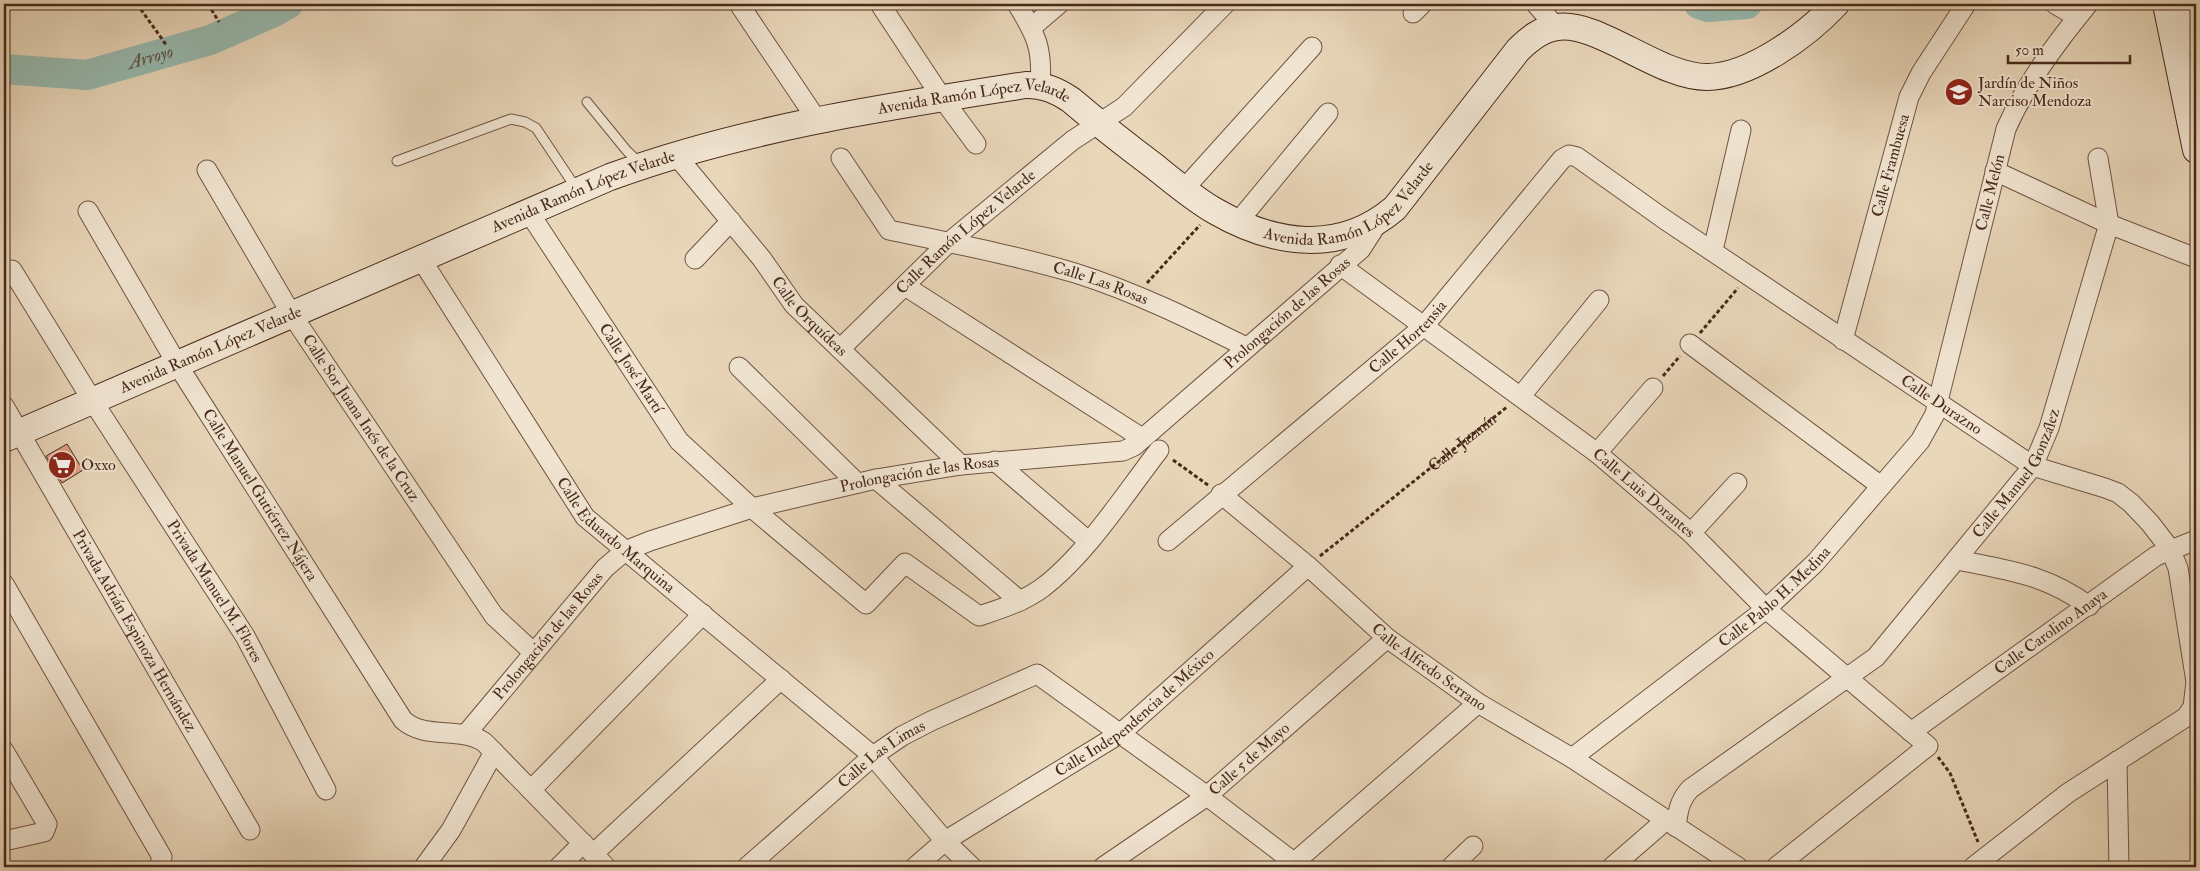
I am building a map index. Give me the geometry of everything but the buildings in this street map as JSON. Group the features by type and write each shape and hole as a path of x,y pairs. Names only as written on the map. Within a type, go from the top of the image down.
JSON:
{"main road":[{"path":"1556,27 1583,30 1669,69 1688,75 1706,77 1727,75 1750,68 1809,29 1836,4"},
{"path":"2181,7 2196,43"},
{"path":"2181,7 2196,150"},
{"name":"Avenida Ramón López Velarde","path":"12,435 528,211 642,165 758,132 816,120 1026,85 1040,85 1057,90 1184,189 1213,210 1237,223 1263,233 1292,240 1324,240 1351,234 1377,224 1395,208 1518,50 1536,36 1556,27"}],"street":[{"path":"739,4 816,120"},
{"path":"880,4 942,98 976,144"},
{"path":"1017,4 1032,27 1042,54 1040,85"},
{"path":"1032,27 1059,4"},
{"name":"Calle Ramón López Velarde","path":"840,349 948,243 1073,140 1124,107 1225,4"},
{"path":"1536,4 1556,27"},
{"name":"Calle Frambuesa","path":"1842,340 1909,96 1920,73 1966,4"},
{"path":"2056,4 2083,10"},
{"name":"Calle Melón","path":"1938,401 2006,129 2018,101 2083,10"},
{"path":"1184,189 1312,47"},
{"path":"1237,223 1328,113"},
{"path":"1713,250 1741,130"},
{"name":"Calle Orquídeas","path":"676,154 762,259 794,305 960,464"},
{"name":"Calle Durazno","path":"1569,155 1578,157 1664,219 1713,250 1842,340 1938,401 2032,466 2118,493 2150,522 2170,549 2183,585 2196,682 2196,697 2193,707 2186,717 2041,812 1978,862"},
{"name":"Calle Hortensia","path":"1168,541 1221,494 1424,326 1562,159 1569,155"},
{"name":"Calle Las Rosas","path":"841,158 889,230 1075,273 1137,295 1246,347"},
{"path":"2098,158 2109,224"},
{"name":"Calle Sor Juana Inés de la Cruz","path":"207,170 292,315 494,616 534,653"},
{"path":"1994,171 2109,224 2196,258"},
{"name":"Calle Manuel Gutiérrez Nájera","path":"88,211 177,364 403,720 411,727 421,730 466,734"},
{"name":"Calle José Martí","path":"528,211 679,441 752,508 866,604 905,563 979,616 1020,601"},
{"path":"695,259 731,221"},
{"name":"Prolongación de las Rosas","path":"466,734 605,568 625,551 752,508 876,479 960,464 1112,453 1134,446 1340,265 1361,249 1377,224"},
{"name":"Calle Manuel González","path":"1671,823 1682,798 1690,790 1876,657 1958,560 2032,466 2049,428 2109,224"},
{"name":"Calle Eduardo Marquina","path":"421,259 585,517 873,756 945,841 972,867"},
{"name":"Calle Luis Dorantes","path":"1340,265 1597,453 1691,533 1766,609 1928,746"},
{"name":"Privada Manuel M. Flores","path":"12,270 92,400 245,636 326,790"},
{"path":"905,286 1142,438"},
{"path":"1521,396 1599,300"},
{"path":"1690,344 1881,486"},
{"path":"739,368 857,483"},
{"path":"1597,453 1653,388"},
{"name":"Calle Pablo H. Medina","path":"1572,758 1766,609 1809,570 1920,441 1931,421 1938,401"},
{"name":"Privada Adrián Espinoza Hernández","path":"4,406 12,435 250,830"},
{"path":"876,479 1020,601 1042,588 1066,567 1159,450"},
{"path":"995,461 1088,541"},
{"path":"1691,533 1737,483"},
{"name":"Calle Alfredo Serrano","path":"1221,494 1308,566 1387,638 1478,702 1572,758 1738,867"},
{"name":"Calle Carolino Anaya","path":"1911,732 2090,606 2156,556 2196,540"},
{"path":"1958,560 2047,580 2067,590 2090,606"},
{"name":"Calle Independencia de México","path":"916,867 945,841 1120,733 1308,566"},
{"path":"4,584 161,862"},
{"path":"532,790 703,614"},
{"name":"Calle 5 de Mayo","path":"1103,867 1207,796 1387,638"},
{"name":"Calle Las Limas","path":"747,867 873,756 902,736 1037,674 1120,733"},
{"path":"559,867 588,848 781,679"},
{"path":"1120,733 1207,796 1295,866 1478,702"},
{"path":"466,734 476,737 494,752 606,867"},
{"path":"1776,867 1928,746"},
{"path":"4,751 47,824 44,832 4,841"},
{"path":"424,867 451,830 494,752"},
{"path":"2117,761 2119,867"},
{"path":"1612,867 1671,823"},
{"path":"1451,867 1473,846"}],"lane":[{"path":"587,102 627,151 642,165"},
{"path":"397,161 511,119 525,122 536,128 578,190"}],"path":[{"path":"4,9 86,4"},
{"path":"137,4 167,46"},
{"path":"208,4 219,22"},
{"path":"1137,295 1213,210"},
{"name":"Calle Jazmín","path":"1308,566 1521,396"},
{"path":"1159,450 1221,494"},
{"path":"1928,746 1950,773 1978,862"}],"waterway":[{"name":"Arroyo","path":"4,69 87,75 210,40 288,4"},
{"path":"1699,4 1708,7 1747,4"}],"place":[{"name":"Jardín de Niños Narciso Mendoza","path":"1959,92"},
{"name":"Oxxo","path":"62,465"}]}
